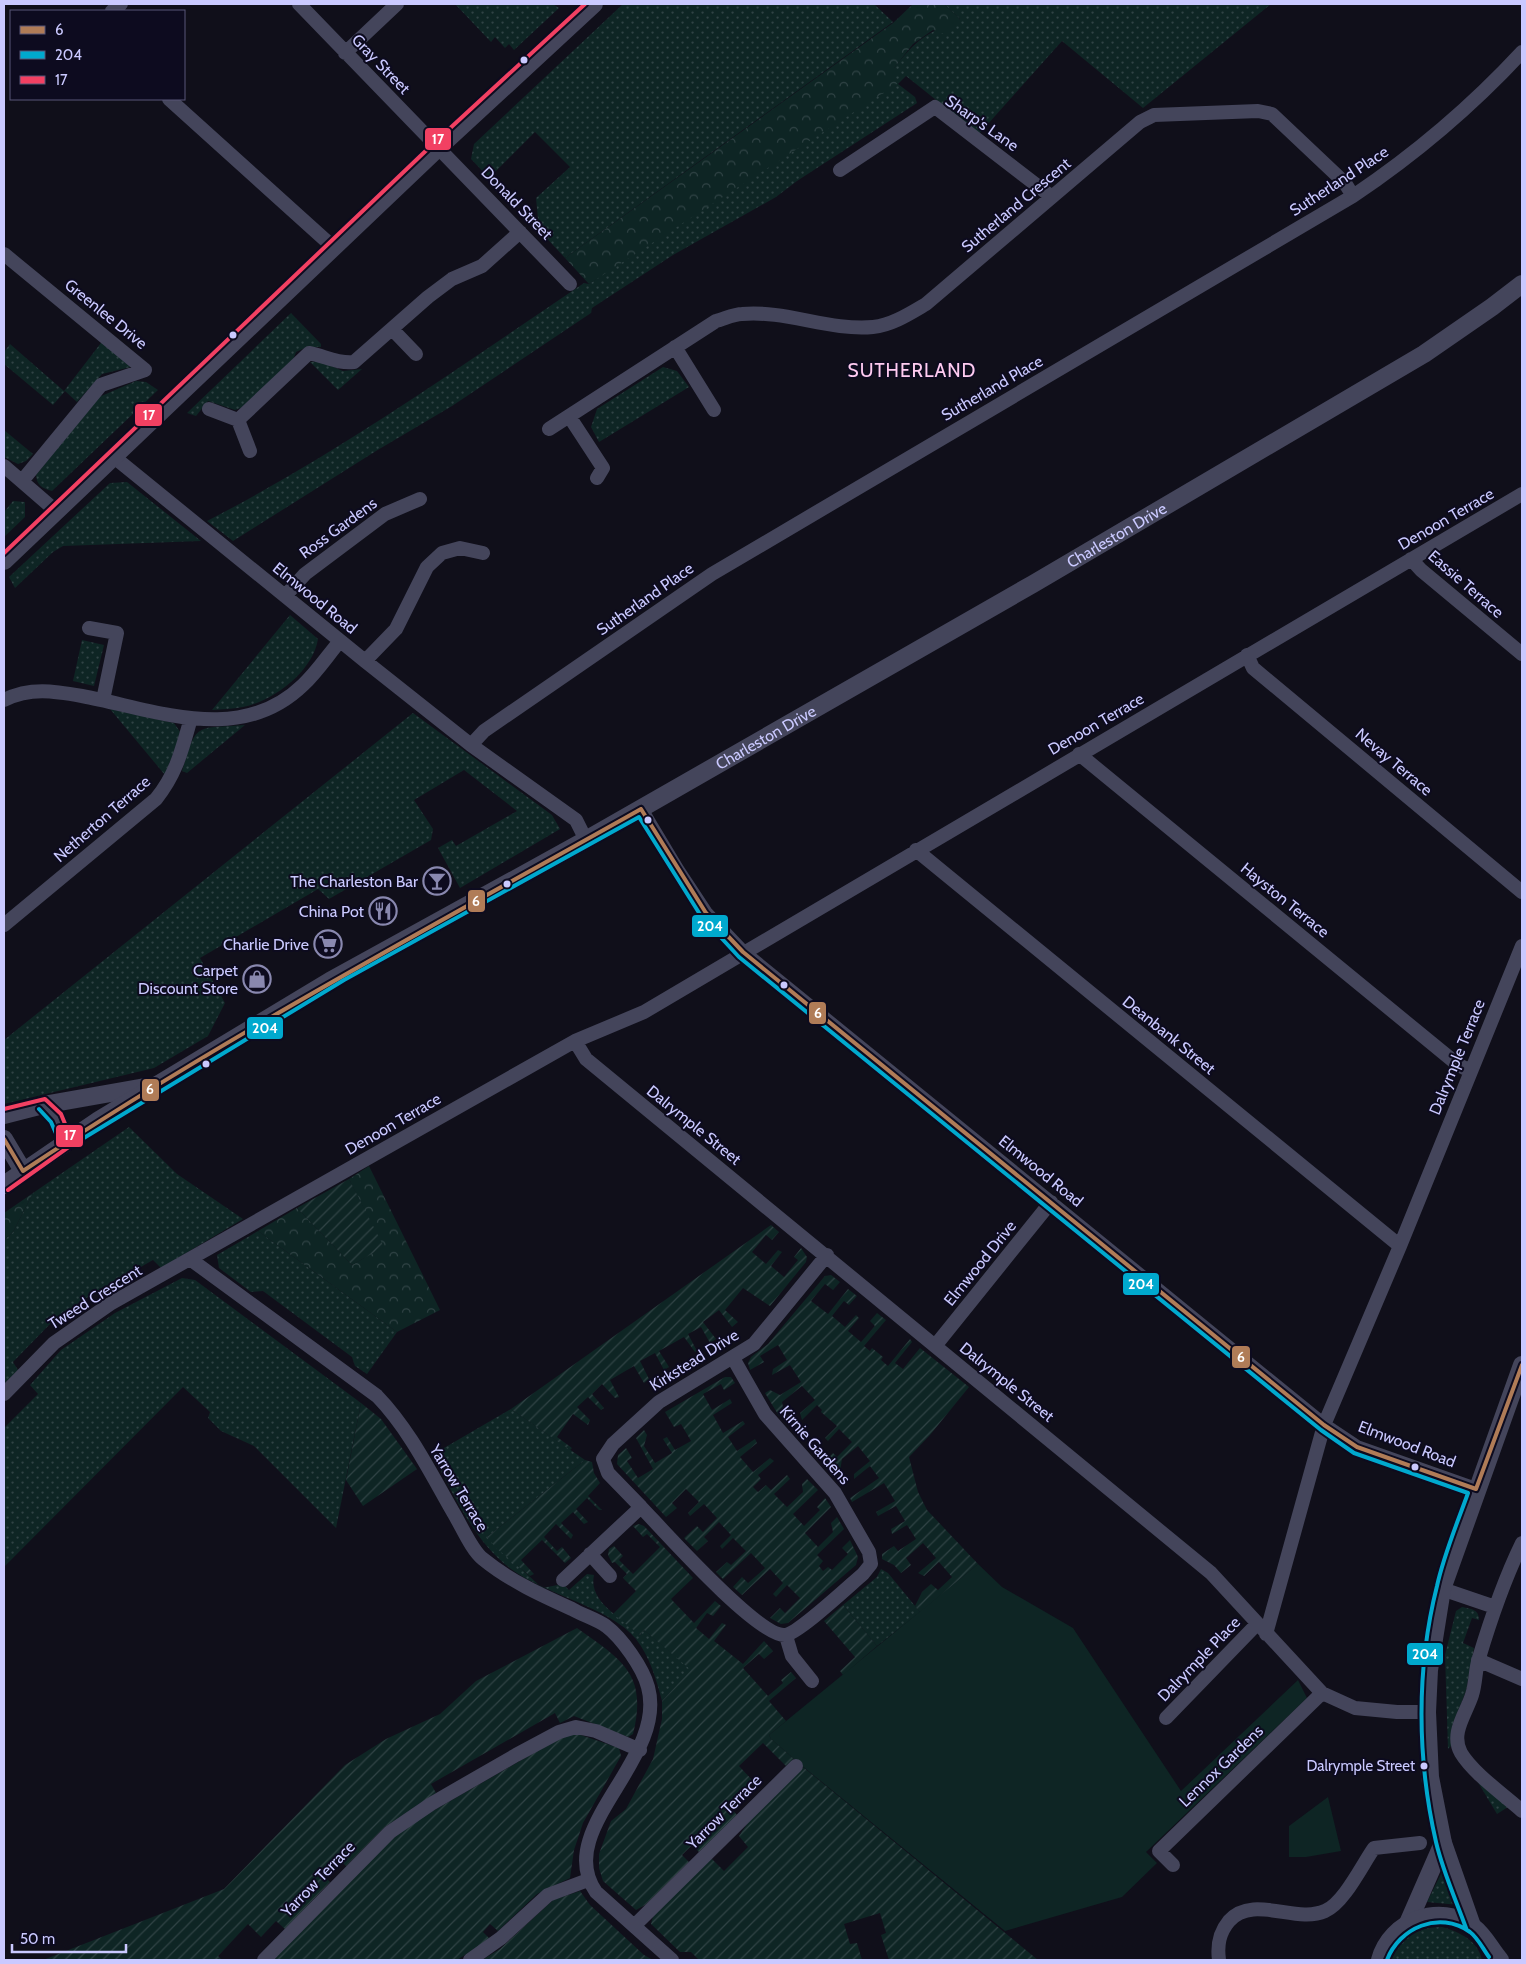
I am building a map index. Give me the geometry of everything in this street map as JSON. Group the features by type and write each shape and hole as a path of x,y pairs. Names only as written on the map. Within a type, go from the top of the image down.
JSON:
{"street":[{"name":"Gray Street","path":"298,4 438,148"},
{"path":"345,53 396,4"},
{"path":"4,561 333,247 594,4"},
{"name":"Sutherland Place","path":"472,745 484,731 712,574 1353,196 1395,168 1451,120 1522,52"},
{"path":"170,100 333,247"},
{"name":"Sharp's Lane","path":"840,170 935,107 1052,197"},
{"name":"Sutherland Crescent","path":"548,429 716,321 740,314 767,313 851,327 874,327 900,319 926,304 1140,122 1154,115 1258,111 1272,114 1345,184 1353,196"},
{"name":"Donald Street","path":"438,148 570,284"},
{"path":"238,420 308,354 327,357 341,364 354,362 428,297 452,279 482,266 520,232"},
{"name":"Greenlee Drive","path":"4,254 145,370 101,385 22,481"},
{"name":"Charleston Drive","path":"4,1185 66,1141 341,975 641,809 1033,584 1424,354 1522,284"},
{"path":"392,329 416,354"},
{"path":"675,347 714,410"},
{"path":"210,409 238,420 250,451"},
{"path":"569,416 603,468 597,478"},
{"name":"Elmwood Road","path":"114,457 365,662 472,745 576,820 586,840"},
{"path":"4,466 56,511"},
{"name":"Denoon Terrace","path":"190,1259 576,1041 644,1012 1522,494"},
{"name":"Ross Gardens","path":"285,596 305,574 385,514 420,498"},
{"path":"365,662 396,629 427,567 442,553 460,548 483,554"},
{"name":"Eassie Terrace","path":"1411,559 1421,570 1522,654"},
{"path":"89,628 117,633 103,700"},
{"path":"4,700 19,692 50,690 191,718 217,721 246,718 277,706 303,685 340,641"},
{"name":"Nevay Terrace","path":"1247,656 1253,668 1522,892"},
{"name":"Netherton Terrace","path":"4,925 156,799 170,782 178,764 191,718"},
{"name":"Hayston Terrace","path":"1079,754 1457,1064 1470,1071"},
{"name":"Elmwood Road","path":"641,809 706,913 743,952 1324,1425 1356,1447 1476,1490"},
{"name":"Deanbank Street","path":"916,850 1400,1246"},
{"name":"Dalrymple Terrace","path":"1262,1629 1324,1425 1400,1246 1522,946"},
{"name":"Dalrymple Street","path":"576,1041 586,1059 827,1255 1211,1573 1322,1694 1355,1708 1397,1712 1427,1712"},
{"path":"4,1115 43,1105 155,1086"},
{"path":"43,1105 56,1118 66,1141"},
{"path":"4,1139 24,1170"},
{"name":"Elmwood Drive","path":"936,1346 1051,1202"},
{"name":"Kirkstead Drive","path":"641,1507 608,1473 603,1459 613,1444 659,1402 754,1344 827,1255"},
{"name":"Tweed Crescent","path":"4,1394 54,1343 82,1322 190,1259"},
{"name":"Yarrow Terrace","path":"190,1259 377,1396 397,1417 481,1558 523,1586 606,1626 638,1664 648,1688 650,1718 640,1750 594,1826 586,1854 588,1880"},
{"name":"Kirnie Gardens","path":"733,1358 765,1414 835,1493 869,1552 871,1564 863,1574 799,1629 786,1636"},
{"path":"1472,1926 1443,1843 1430,1777 1427,1712 1429,1670 1442,1589 1522,1365"},
{"path":"563,1580 641,1507 727,1597 772,1633 786,1636 792,1656 812,1681"},
{"path":"1522,1543 1518,1560 1495,1607 1478,1660 1473,1694 1459,1725 1457,1740 1461,1752 1470,1764 1522,1811"},
{"path":"590,1554 610,1576"},
{"path":"1442,1589 1495,1607"},
{"name":"Dalrymple Place","path":"1166,1718 1262,1629"},
{"path":"1478,1660 1522,1679"},
{"name":"Lennox Gardens","path":"1173,1865 1159,1851 1322,1694"},
{"name":"Yarrow Terrace","path":"264,1960 390,1832 431,1804 516,1755 559,1732 576,1727 596,1731 640,1750"},
{"name":"Yarrow Terrace","path":"634,1926 796,1766"},
{"path":"1219,1960 1218,1948 1222,1930 1235,1914 1255,1910 1310,1914 1326,1911 1338,1902 1374,1848 1420,1843"},
{"path":"1408,1923 1443,1843"},
{"path":"470,1960 501,1938 548,1895 588,1880 596,1892 672,1960"},
{"path":"1380,1960 1391,1938 1408,1923 1430,1916 1452,1917 1472,1926 1484,1937 1495,1957"}],"green space":[{"path":"455,4 553,4 559,8 514,50 509,44 505,48 495,37 491,42"},
{"path":"623,4 874,4 893,22 565,258 539,230 536,198 570,167 535,132 489,178 471,159 474,144"},
{"path":"913,4 944,4 960,19 944,34 933,30 913,44 894,68 897,84 589,284 565,258 893,23"},
{"path":"944,4 1271,4 1143,108 1062,41 979,134 906,76 898,84 915,97 917,103 797,181 776,197 673,255 592,308 591,313 452,406 376,451 233,541 207,521 256,495 352,438 584,283 589,284 894,68 922,38 960,19"},
{"path":"291,313 321,344 321,347 307,347 296,352 293,360 241,408 235,410 208,401 196,416 187,413"},
{"path":"104,339 135,366 102,374 77,402 65,391 53,405 4,364 4,352 10,344 64,391"},
{"path":"320,361 343,371 362,369 338,390 310,362"},
{"path":"663,367 677,371 689,387 599,442 591,427 597,409"},
{"path":"136,381 146,382 158,390 52,491 41,486 36,475 99,397"},
{"path":"4,430 33,454 26,461 18,464 4,457"},
{"path":"127,482 201,541 63,546 53,552 15,588 9,577 110,483"},
{"path":"13,501 25,502 25,517 4,537 4,512"},
{"path":"290,615 318,639 315,651 300,673 279,691 255,704 239,708 212,710"},
{"path":"82,640 104,645 94,686 73,681"},
{"path":"110,709 174,723 181,733 165,775"},
{"path":"413,713 552,815 560,829 460,888 438,848 452,840 456,846 517,811 464,770 414,800 433,829 431,840 329,899 318,889 200,958 225,1003 208,1036 154,1068 4,1104 4,1040"},
{"path":"245,725 187,773 182,771 191,743 200,731 207,728"},
{"path":"129,1127 177,1174 243,1219 161,1268 153,1260 83,1300 51,1323 13,1362 18,1370 4,1384 4,1240 13,1232 33,1193"},
{"path":"369,1166 440,1310 397,1332 258,1231 297,1208 352,1265 383,1247 349,1179"},
{"path":"349,1179 384,1247 352,1265 297,1208"},
{"path":"33,1193 13,1232 4,1240 4,1213"},
{"path":"771,1225 779,1232 772,1240 766,1235 752,1252 766,1264 778,1250 782,1252 771,1266 784,1277 798,1260 794,1257 801,1248 807,1257 806,1262 770,1306 743,1288 725,1310 738,1322 732,1327 719,1310 703,1322 716,1339 710,1343 701,1327 688,1334 697,1351 695,1352 684,1337 659,1351 669,1367 664,1370 655,1353 640,1361 649,1379 644,1383 634,1366 610,1380 619,1397 615,1398 602,1384 592,1394 604,1408 601,1410 588,1397 577,1407 590,1420 588,1425 573,1414 557,1437 572,1448 570,1450 511,1409"},
{"path":"258,1231 397,1332 367,1374 355,1366 352,1357 263,1291 251,1292 219,1268 217,1255"},
{"path":"831,1275 840,1282 833,1290 825,1284 811,1301 828,1314 848,1289 857,1296 849,1305 844,1301 832,1316 845,1327 856,1315 859,1318 848,1331 861,1342 875,1326 870,1321 877,1313 886,1320 864,1346 870,1351 872,1348 883,1357 881,1360 888,1366 910,1339 912,1342 895,1363 903,1369 920,1348 969,1387 930,1435 909,1457 918,1492 927,1510 978,1564 920,1612 915,1606 922,1592 931,1584 938,1590 952,1577 939,1562 924,1576 918,1573 936,1558 923,1543 906,1558 911,1565 901,1573 894,1565 882,1559 882,1554 894,1546 898,1551 916,1539 907,1525 892,1534 891,1529 905,1521 896,1506 878,1516 876,1512 895,1501 884,1483 852,1502 850,1498 879,1478 870,1466 854,1479 854,1474 870,1461 858,1446 842,1459 840,1471 834,1476 822,1464 833,1453 837,1457 852,1442 839,1429 828,1441 825,1438 837,1426 821,1412 822,1410 817,1405 802,1420 800,1413 815,1400 802,1386 782,1402 784,1412 779,1416 765,1393 770,1390 780,1395 801,1382 790,1365 772,1375 773,1369 787,1360 778,1345 760,1356 764,1362 750,1370 748,1363 751,1357 768,1344 825,1276"},
{"path":"182,1278 195,1280 361,1403 336,1528 254,1446 221,1431 208,1418 210,1412 183,1387 4,1567 4,1428 38,1394 30,1385 61,1350 115,1313"},
{"path":"725,1377 731,1377 735,1383 724,1390 721,1384 703,1394 712,1410 730,1399 732,1403 713,1415 723,1433 743,1421 745,1424 728,1437 737,1451 755,1439 757,1443 740,1457 753,1472 770,1458 774,1461 758,1475 761,1479 753,1487 758,1492 766,1485 771,1490 787,1475 790,1479 774,1494 787,1507 803,1492 802,1484 807,1479 818,1490 793,1514 804,1526 820,1510 817,1507 825,1498 831,1507 805,1533 818,1547 833,1532 831,1523 837,1517 844,1529 817,1555 823,1561 819,1566 823,1571 828,1567 832,1570 848,1554 842,1548 850,1540 858,1557 856,1565 788,1623 781,1624 770,1618 780,1608 785,1613 800,1598 787,1585 776,1597 773,1594 783,1583 770,1569 742,1595 733,1587 742,1577 748,1583 765,1568 751,1553 723,1579 716,1572 727,1562 731,1565 746,1551 733,1538 722,1549 720,1546 731,1535 719,1522 704,1537 708,1541 697,1551 684,1538 697,1526 703,1532 717,1518 704,1504 690,1516 688,1513 699,1502 686,1489 672,1503 677,1508 666,1517 617,1464 618,1455 626,1448 632,1458 627,1461 638,1478 653,1469 636,1438 644,1430 647,1435 644,1446 655,1463 672,1453 663,1439 667,1437 675,1450 691,1441 681,1424 674,1427 665,1412"},
{"path":"361,1403 381,1419 417,1469 363,1506 346,1480"},
{"path":"511,1409 585,1460 487,1537 539,1585 511,1569 486,1545 466,1516 432,1455"},
{"path":"585,1460 592,1462 594,1473 600,1483 588,1496 602,1510 599,1510 587,1498 576,1509 588,1522 584,1524 573,1512 561,1523 573,1535 571,1539 556,1524 544,1537 557,1551 562,1547 571,1558 565,1563 542,1540 521,1560 534,1574 530,1576 496,1548 487,1537"},
{"path":"639,1524 644,1526 693,1578 671,1599 694,1623 715,1601 721,1606 713,1616 707,1613 696,1628 709,1639 722,1623 726,1625 714,1641 743,1664 764,1641 773,1651 764,1659 759,1654 743,1668 768,1696 783,1683 781,1680 791,1672 796,1678 769,1701 786,1721 769,1735 771,1739 794,1759 786,1766 763,1743 739,1766 753,1781 728,1805 737,1815 699,1852 692,1845 682,1855 689,1862 645,1905 636,1910 603,1881 599,1868 599,1854 611,1821 626,1809 653,1759 662,1719 662,1701 691,1670 644,1630 640,1635 613,1614 636,1591 623,1578 627,1574 615,1562 612,1563 608,1555 609,1549 614,1546 623,1556 619,1560 633,1574 660,1547 647,1534 643,1537 633,1526"},
{"path":"978,1564 1002,1587 1073,1628 1181,1791 1298,1680 1307,1698 1146,1852 1157,1863 1122,1897 1005,1931 801,1765 771,1739 769,1735"},
{"path":"881,1569 888,1573 920,1612 877,1646 843,1605 877,1577"},
{"path":"587,1574 594,1575 596,1594 608,1609 640,1635 644,1630 692,1670 662,1701 655,1676 645,1653 636,1639 625,1628 594,1610 544,1588 563,1584 569,1590"},
{"path":"843,1605 877,1646 843,1675 840,1671 855,1657 824,1621"},
{"path":"1462,1607 1476,1612 1479,1620 1472,1618 1463,1643 1474,1648 1466,1691 1452,1726 1451,1746 1448,1749 1445,1655 1456,1611"},
{"path":"577,1628 607,1650 628,1670 634,1683 637,1697 637,1714 633,1734 628,1737 574,1716 560,1723 555,1713 431,1784 436,1793 385,1827 346,1866 337,1858 321,1873 330,1882 285,1929 276,1921 261,1937 248,1924 218,1956 222,1960 43,1960 224,1889 345,1765 386,1739 440,1714 476,1681"},
{"path":"575,1733 619,1748 621,1756 583,1823 574,1850 570,1878 537,1894 498,1931 490,1924 483,1932 490,1939 457,1960 272,1960 394,1837 424,1816 560,1738"},
{"path":"803,1767 1038,1960 889,1960 881,1935 886,1933 880,1913 844,1924 850,1944 857,1943 862,1960 699,1960 691,1952 680,1952 651,1924 653,1916 711,1858 724,1871 748,1847 739,1836 749,1821"},
{"path":"1476,1779 1508,1807 1497,1814"},
{"path":"1328,1797 1341,1851 1306,1857 1289,1857 1289,1826"},
{"path":"1447,1862 1459,1905 1427,1902"},
{"path":"580,1891 590,1905 644,1955 653,1960 482,1960 500,1949 553,1900"},
{"path":"1442,1927 1467,1938 1477,1948 1482,1960 1391,1960 1400,1945 1411,1935 1424,1929"}],"transit line":[{"name":"17","path":"4,553 434,143 585,4"},
{"name":"6","path":"641,809 706,913 743,952 1324,1425 1357,1447 1476,1489"},
{"name":"6","path":"4,1139 23,1171 98,1122 251,1029 641,809"},
{"name":"204","path":"39,1109 51,1122 61,1145 69,1147 344,980 639,817 701,916 739,957 1321,1430 1354,1453 1468,1493 1443,1562 1430,1617 1425,1649 1421,1714 1425,1779 1436,1842 1466,1928"},
{"name":"17","path":"4,1109 45,1099 61,1114 72,1141 70,1146 8,1190"},
{"name":"6","path":"1476,1489 1522,1365"},
{"name":"204","path":"1387,1960 1393,1949 1410,1931 1433,1923 1446,1923 1470,1932 1478,1940 1489,1957"}],"place":[{"name":"The Charleston Bar","path":"437,881"},
{"name":"China Pot","path":"383,911"},
{"name":"Charlie Drive","path":"328,944"},
{"name":"Carpet Discount Store","path":"257,979"},
{"name":"Dalrymple Street","path":"1424,1766"}],"district":[{"name":"SUTHERLAND","path":"912,370"}]}
